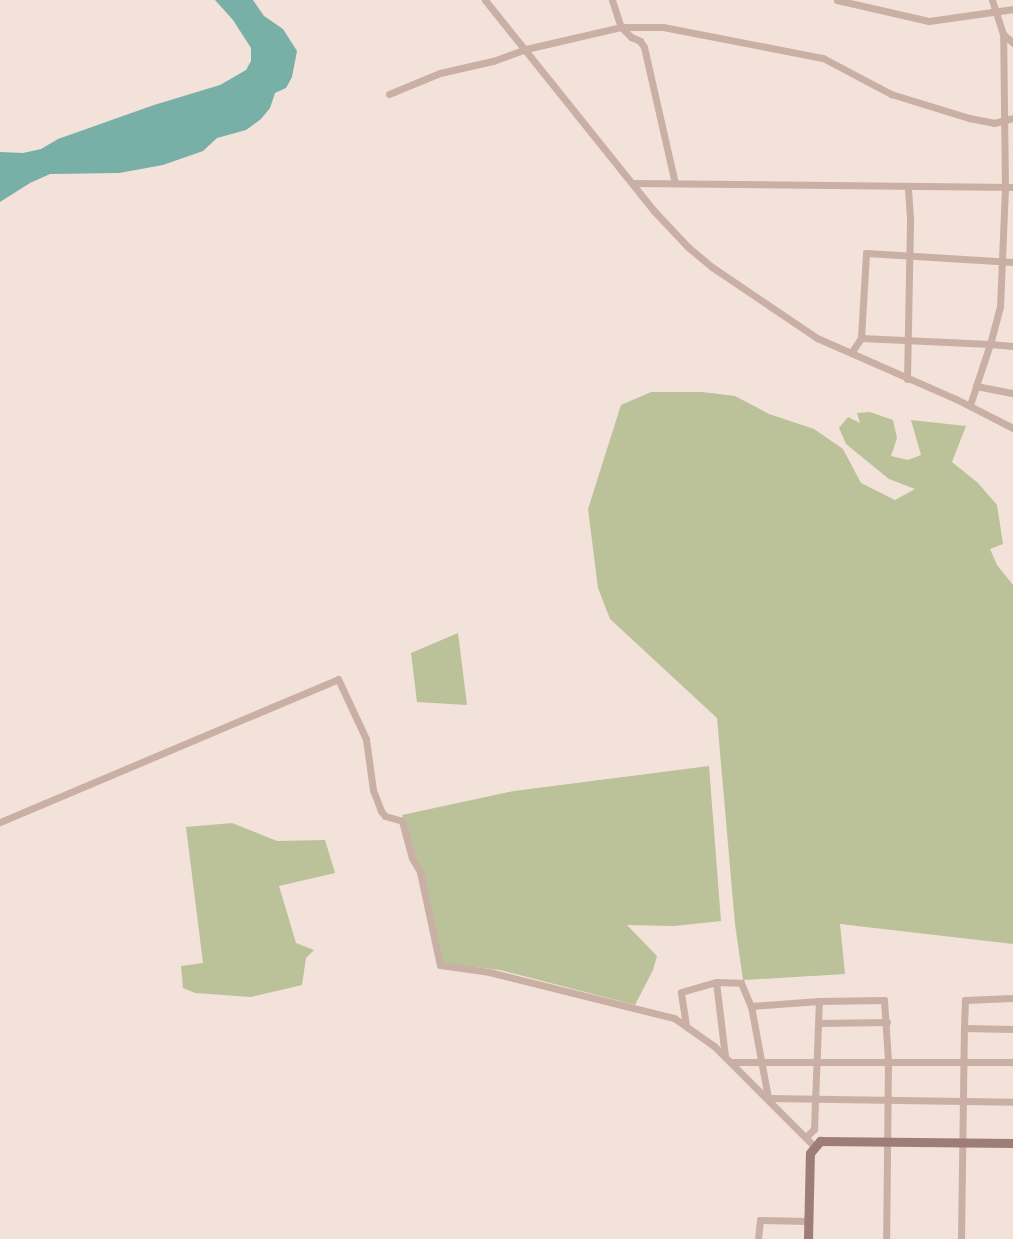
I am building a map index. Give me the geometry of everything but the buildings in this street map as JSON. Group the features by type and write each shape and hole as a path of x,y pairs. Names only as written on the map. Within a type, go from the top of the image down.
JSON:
{"street":[{"path":"485,0 667,226 712,267 808,333 907,379 970,405 1013,428"},
{"path":"612,0 621,27 631,37 640,41 644,47 675,183"},
{"path":"837,0 929,21 1013,9"},
{"path":"970,405 1000,307 1009,187 1009,119 1002,34 992,0"},
{"path":"390,94 440,74 493,61 526,49 621,27 685,29 822,58 891,94 969,118 994,123 1009,119"},
{"path":"1002,34 1013,43"},
{"path":"633,183 1009,187"},
{"path":"907,379 908,187"},
{"path":"850,353 861,338 866,253 1013,262"},
{"path":"861,338 1013,346"},
{"path":"976,386 1013,393"},
{"path":"0,822 338,679 366,739 373,790 381,811 389,818 402,821 412,858 420,872 440,965 489,972 645,1009 686,1025 728,1060 814,1146"},
{"path":"686,1025 681,992 716,982 741,983 752,1006 768,1098"},
{"path":"716,982 728,1060"},
{"path":"962,1239 965,1000 1013,998"},
{"path":"752,1006 883,999 886,1002 888,1061 886,1239"},
{"path":"806,1137 814,1130 817,1100 819,1001"},
{"path":"819,1023 887,1022"},
{"path":"964,1028 1013,1029"},
{"path":"728,1060 1013,1062"},
{"path":"768,1098 1013,1102"},
{"path":"808,1239 810,1153 814,1146 829,1140 1013,1143"},
{"path":"758,1239 760,1220 808,1221"}],"green space":[{"path":"651,392 702,392 735,396 769,414 814,429 843,449 861,483 895,500 915,489 889,479 846,444 839,428 848,417 860,423 857,413 870,412 893,420 897,438 891,456 908,460 921,455 911,420 966,426 952,462 978,483 997,505 1003,544 990,549 997,565 1013,585 1013,944 840,924 845,974 743,980 735,924 717,718 610,619 598,588 588,509 621,405"},
{"path":"458,633 467,705 417,702 411,653"},
{"path":"709,766 721,921 674,926 627,925 657,956 653,970 635,1005 500,970 441,963 402,815 514,791"},
{"path":"232,823 277,841 325,840 335,873 279,886 296,943 314,950 306,958 302,985 251,997 195,993 183,988 181,966 203,963 186,827"}],"water":[{"path":"215,0 253,0 264,16 283,29 297,51 292,77 286,88 275,93 270,108 261,119 246,130 217,138 203,151 163,165 119,173 50,174 30,183 0,202 0,152 23,153 41,149 58,139 154,105 220,85 246,70 251,61 251,48 233,20"}]}
